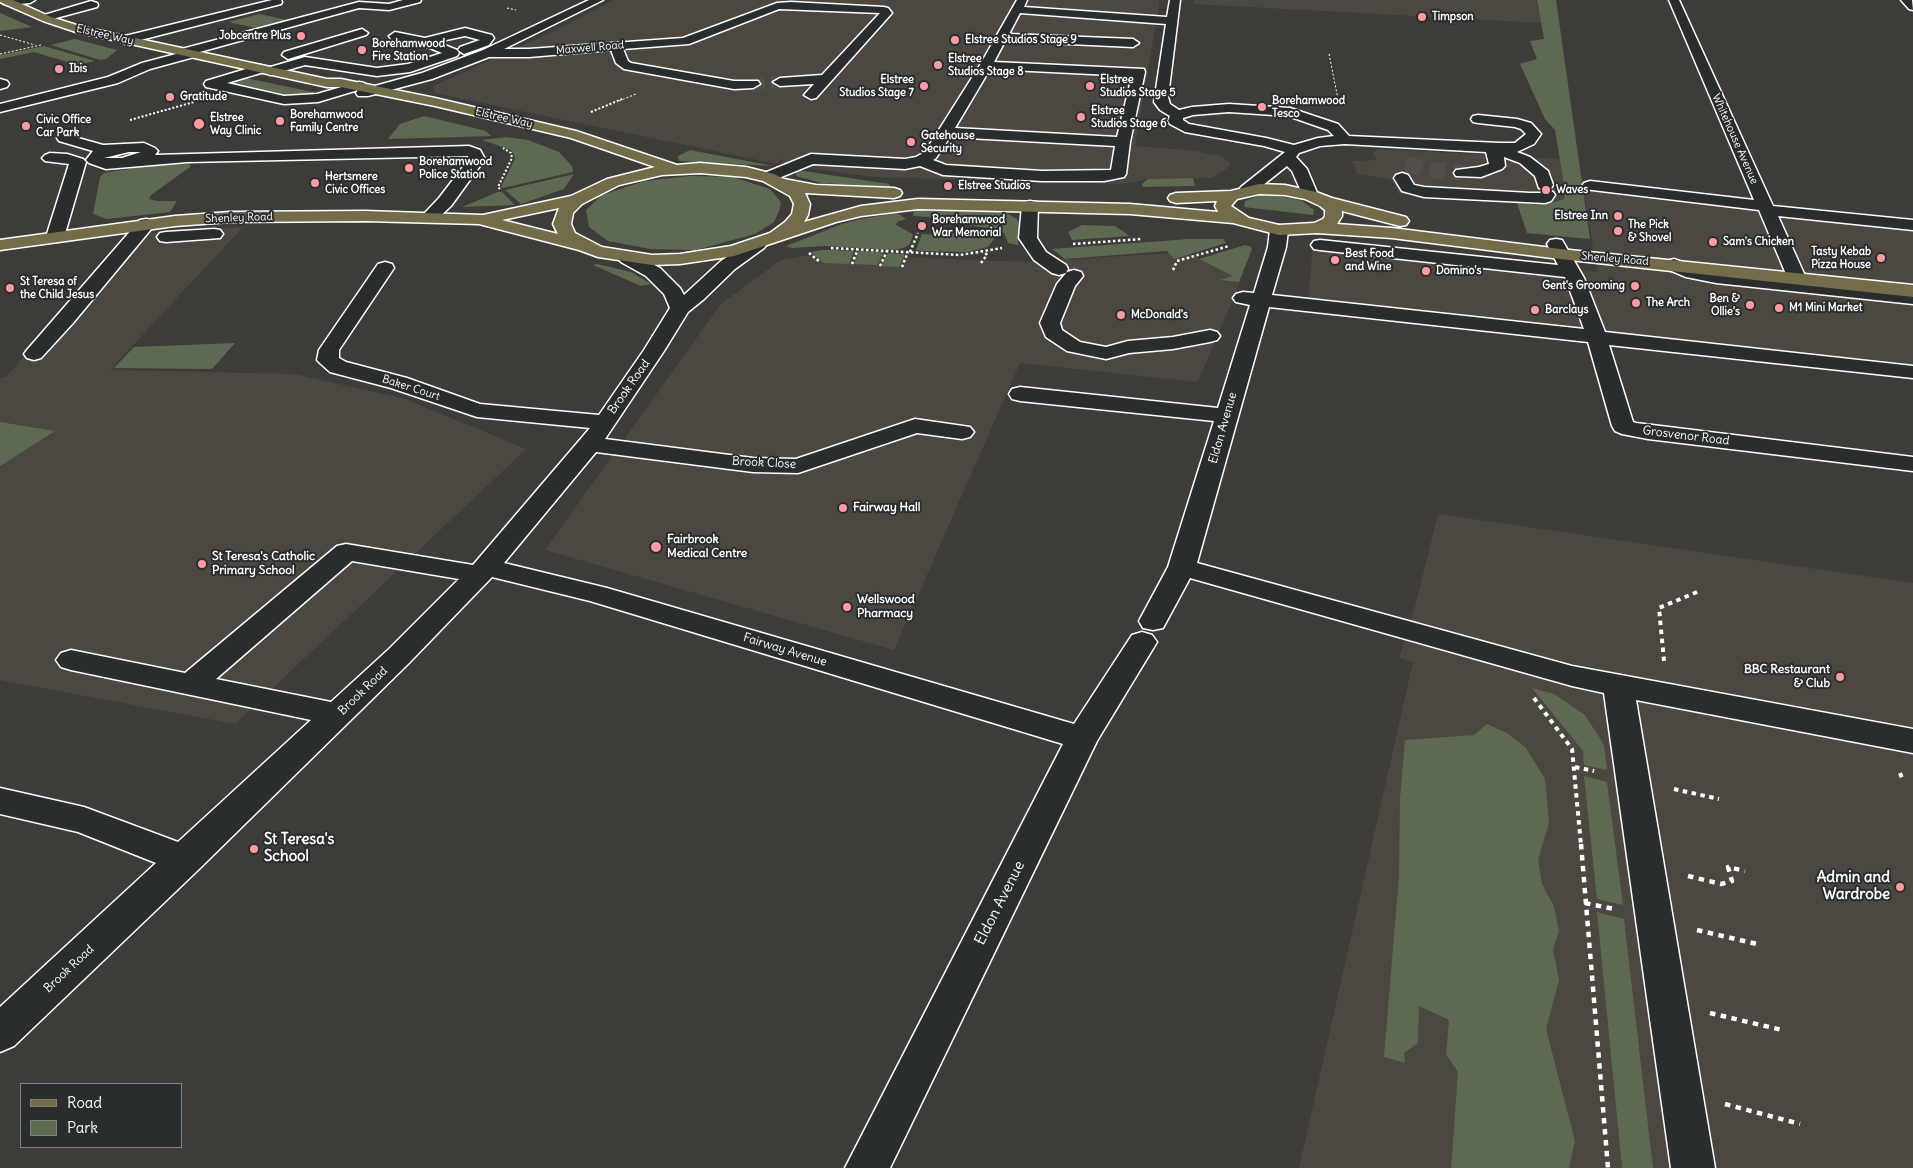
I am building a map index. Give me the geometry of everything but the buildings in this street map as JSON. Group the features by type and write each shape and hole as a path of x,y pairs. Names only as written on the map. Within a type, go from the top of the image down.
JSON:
{"main road":[{"name":"Elstree Way","path":"6,1 44,18 80,30 327,83 330,86 407,95 576,134 643,159 678,168"},
{"name":"Elstree Way","path":"361,89 563,139 588,149 602,165 604,177 592,191"},
{"name":"Shenley Road","path":"678,168 722,169 816,190 861,193 988,193 1191,199 1231,196 1248,190 1278,189 1426,227 1484,237 1562,257 1794,273 1913,291"},
{"path":"584,246 568,236 562,224 565,212 576,200 613,182 678,168"},
{"path":"776,180 797,193 802,204 800,215 777,236"},
{"path":"1231,196 1226,200 1224,206 1227,212 1234,218"},
{"path":"1318,198 1333,209 1334,216 1318,236"},
{"name":"Shenley Road","path":"479,219 576,200"},
{"name":"Shenley Road","path":"0,245 146,224 230,217 430,216 479,219 584,246 598,252 627,258 680,259 734,251 831,218 890,206 918,204 1030,206 1130,209 1234,218 1254,226 1318,236 1392,234 1562,257 1913,281"}],"street":[{"path":"6,1 30,0"},
{"path":"0,108 124,77 146,66 186,53 359,5 389,7 416,0"},
{"name":"Maxwell Road","path":"407,95 411,85 427,76 487,52 598,0"},
{"path":"1175,0 1161,102 1177,115"},
{"name":"Whitehouse Avenue","path":"1674,0 1794,273"},
{"path":"1906,0 1913,7"},
{"path":"125,40 277,2"},
{"path":"44,18 93,5 91,4"},
{"path":"776,180 811,159 906,164 921,161 931,156 947,132 1020,5 1173,21"},
{"name":"Maxwell Road","path":"487,52 529,53 693,39 777,6 884,10 886,13 825,79"},
{"path":"532,22 582,20"},
{"path":"362,33 282,55 305,61 377,72 410,68 485,42 488,38 460,32 425,42"},
{"path":"395,36 425,42 453,53"},
{"path":"1002,37 1133,43"},
{"path":"229,44 248,48"},
{"path":"616,46 622,63 628,66 734,85 753,84"},
{"path":"146,66 146,62 169,49"},
{"path":"265,70 305,61"},
{"path":"921,161 943,170 1042,176 1104,176 1118,174 1123,142 1139,72 986,65"},
{"name":"Maxwell Road","path":"265,70 211,84 284,100 298,100 318,98 427,76"},
{"path":"780,82 825,79"},
{"path":"811,94 825,79"},
{"path":"0,95 36,90 59,93"},
{"path":"1177,115 1192,111 1275,117 1306,117 1333,127 1345,140"},
{"path":"1177,115 1175,121 1185,128 1266,142 1291,154 1318,198"},
{"path":"1248,190 1291,154 1318,142 1345,140 1492,148 1518,147 1529,141 1534,134 1526,126 1517,123 1478,118"},
{"path":"947,132 1123,142"},
{"path":"64,138 100,149 105,157"},
{"path":"1390,143 1396,158"},
{"path":"187,157 138,147 105,157 78,162 50,158 73,154 105,157 131,162 187,157 468,151 475,153 477,159 447,199 430,216"},
{"path":"1462,173 1481,172 1497,166 1498,158 1492,148"},
{"path":"1402,178 1408,188 1424,192 1545,198 1546,190 1542,174 1526,160 1492,148"},
{"path":"131,162 149,154 150,151 148,149"},
{"path":"62,236 88,173 105,157"},
{"path":"62,236 78,162"},
{"path":"1590,186 1913,226"},
{"path":"1030,206 1028,238 1040,256 1067,272 1066,284 1050,323 1051,328 1061,340 1074,347 1139,358 1164,357 1191,348 1210,336"},
{"path":"166,237 209,240 230,217"},
{"path":"34,354 146,224"},
{"name":"Eldon Avenue","path":"866,1168 1082,738 1148,632 1182,567 1227,416 1252,299 1277,248 1279,230"},
{"name":"Brook Road","path":"0,1034 416,640 482,570 597,433 654,351 680,308 698,295 708,282 728,265 758,244"},
{"name":"Grosvenor Road","path":"1562,257 1596,336 1623,426 1630,429 1913,464"},
{"path":"627,258 653,272 673,292 680,308"},
{"path":"1674,265 1692,273 1716,277 1913,298"},
{"name":"Baker Court","path":"385,268 329,350 328,360 338,367 399,383 477,410 597,433"},
{"path":"1252,299 1913,372"},
{"path":"1020,394 1227,416"},
{"name":"Brook Close","path":"597,433 753,465 798,466 915,426 962,432"},
{"name":"Fairway Avenue","path":"190,685 346,552 482,570 597,594 1082,738"},
{"path":"1182,567 1572,676 1913,741"},
{"path":"71,660 338,715"},
{"path":"1618,686 1693,1168"},
{"path":"0,801 84,820 185,860"}],"path":[{"path":"0,34 36,46"},
{"path":"0,54 43,44"},
{"path":"1329,54 1338,99"},
{"path":"124,122 236,90"},
{"path":"589,113 639,92"},
{"path":"902,267 918,233"},
{"path":"1173,270 1177,261 1231,246"},
{"path":"826,248 960,255 1002,248"},
{"path":"852,264 858,249"},
{"path":"813,250 806,250 820,262"},
{"path":"880,266 887,251"},
{"path":"982,263 987,255 984,251"},
{"path":"1664,667 1659,608 1698,592"},
{"path":"1530,692 1572,749 1576,767 1585,903 1608,1168"},
{"path":"1897,765 1903,781"},
{"path":"1683,874 1722,884 1732,881 1728,867 1745,871"},
{"path":"1705,1011 1782,1030"},
{"path":"1719,1102 1800,1124"}],"shaded area":[{"path":"614,0 1160,0 1135,146 1196,151 1221,156 1231,164 1212,178 1148,179 1122,184 874,177 780,164 785,156 777,164 434,93 433,86 546,35"},
{"path":"1194,0 1536,0 1543,23 1194,4"},
{"path":"1378,149 1559,159 1565,191 1564,199 1545,205 1399,194 1391,179 1357,174 1353,161 1377,160 1373,153"},
{"path":"1583,186 1913,224 1913,371 1308,303 1313,242 1597,272"},
{"name":"St Teresa's Catholic Primary School","path":"243,227 110,370 294,374 405,399 526,449 235,724 0,680 0,378 6,377 131,234"},
{"path":"1186,252 1241,280 1198,382 1020,363 894,650 545,550 721,304 781,260 814,254 1028,262"},
{"path":"1438,514 1913,583 1913,1168 1299,1168 1413,662 1399,658 1416,603"}],"green space":[{"path":"1537,0 1556,0 1590,239 1527,233 1517,203 1545,205 1564,199 1565,191 1555,130 1545,119 1520,64 1537,59 1530,41 1544,39"},
{"path":"0,13 32,27 0,31"},
{"path":"259,14 292,21 261,29 228,22"},
{"path":"75,39 117,50 106,59 100,60 51,45"},
{"path":"44,46 95,61 77,65 34,52 0,59 0,55"},
{"path":"240,78 322,94 289,96 237,86 234,84 234,81"},
{"path":"424,116 486,131 491,136 388,139 400,124"},
{"path":"506,137 528,140 559,152 572,166 573,172 501,187 515,159 514,155 511,150 482,140"},
{"path":"690,150 773,166 679,161 678,156"},
{"path":"190,164 190,167 151,195 149,199 177,201 170,212 107,219 93,214 100,177 104,173 152,165"},
{"path":"797,170 889,184 890,187 821,183 796,176"},
{"path":"574,174 564,189 521,204 505,190"},
{"path":"691,176 733,177 770,189 781,202 774,222 755,234 696,250 650,249 608,241 589,227 586,210 602,195 645,181"},
{"path":"1193,178 1195,186 1143,187 1142,184 1148,179"},
{"path":"502,192 515,205 462,207"},
{"path":"1261,195 1302,201 1314,210 1313,215 1244,207 1245,201"},
{"path":"983,209 1008,214 1017,219 1020,225 1018,245 1008,243 1004,233 997,229 949,223 942,218 913,216 914,210"},
{"path":"897,213 906,219 897,222 896,225 913,234 910,244 904,248 894,250 825,246 792,248 786,246 842,224"},
{"path":"1082,225 1115,226 1130,236 1072,240 1068,232"},
{"path":"945,229 990,233 994,239 988,247 967,252 916,250 922,234 935,235"},
{"path":"1189,239 1223,239 1226,243 1174,259 1167,251 1065,259 1052,249"},
{"path":"1245,245 1252,249 1239,282 1220,280 1233,276 1199,259"},
{"path":"823,250 854,251 849,264 823,263 811,252"},
{"path":"859,251 884,252 877,265 854,264"},
{"path":"888,253 905,254 899,267 882,266"},
{"path":"597,264 631,272 651,284 641,286 593,265"},
{"path":"235,343 212,369 114,368 134,347"},
{"path":"0,422 55,431 0,466"},
{"path":"1532,688 1554,694 1585,715 1604,745 1607,770 1584,765 1583,751"},
{"path":"1487,724 1507,733 1526,748 1545,779 1549,823 1538,860 1542,884 1554,907 1559,931 1553,949 1559,980 1546,1029 1575,1141 1569,1168 1451,1168 1458,1072 1446,1054 1449,1020 1419,1006 1418,1043 1404,1053 1405,1063 1384,1057 1399,876 1400,798 1405,740 1474,735"},
{"path":"1584,776 1607,782 1623,905 1597,899"},
{"path":"1597,912 1624,919 1653,1168 1622,1168"}],"tunnel":[{"path":"753,84 780,82"},
{"path":"1406,164 1426,169 1462,173"}],"place":[{"name":"Timpson","path":"1422,17"},
{"name":"Jobcentre Plus","path":"301,36"},
{"name":"Elstree Studios Stage 9","path":"955,40"},
{"name":"Borehamwood Fire Station","path":"362,50"},
{"name":"Elstree Studios Stage 8","path":"938,65"},
{"name":"Ibis","path":"59,69"},
{"name":"Elstree Studios Stage 7","path":"924,86"},
{"name":"Elstree Studios Stage 5","path":"1090,86"},
{"name":"Gratitude","path":"170,97"},
{"name":"Borehamwood Tesco","path":"1262,107"},
{"name":"Elstree Studios Stage 6","path":"1081,117"},
{"name":"Borehamwood Family Centre","path":"280,121"},
{"name":"Elstree Way Clinic","path":"199,124"},
{"name":"Civic Office Car Park","path":"26,126"},
{"name":"Gatehouse Security","path":"911,142"},
{"name":"Borehamwood Police Station","path":"409,168"},
{"name":"Hertsmere Civic Offices","path":"315,183"},
{"name":"Elstree Studios","path":"948,186"},
{"name":"Waves","path":"1546,190"},
{"name":"Elstree Inn","path":"1618,216"},
{"name":"Borehamwood War Memorial","path":"922,226"},
{"name":"The Pick & Shovel","path":"1618,231"},
{"name":"Sam's Chicken","path":"1713,242"},
{"name":"Tasty Kebab Pizza House","path":"1881,258"},
{"name":"Best Food and Wine","path":"1335,260"},
{"name":"Domino's","path":"1426,271"},
{"name":"Gent's Grooming","path":"1635,286"},
{"name":"St Teresa of the Child Jesus","path":"10,288"},
{"name":"The Arch","path":"1636,303"},
{"name":"Ben & Ollie's","path":"1750,305"},
{"name":"M1 Mini Market","path":"1779,308"},
{"name":"Barclays","path":"1535,310"},
{"name":"McDonald's","path":"1121,315"},
{"name":"Fairway Hall","path":"843,508"},
{"name":"Fairbrook Medical Centre","path":"656,547"},
{"name":"St Teresa's Catholic Primary School","path":"202,564"},
{"name":"Wellswood Pharmacy","path":"847,607"},
{"name":"BBC Restaurant & Club","path":"1840,677"},
{"name":"St Teresa's School","path":"254,849"},
{"name":"Admin and Wardrobe","path":"1900,887"}]}
